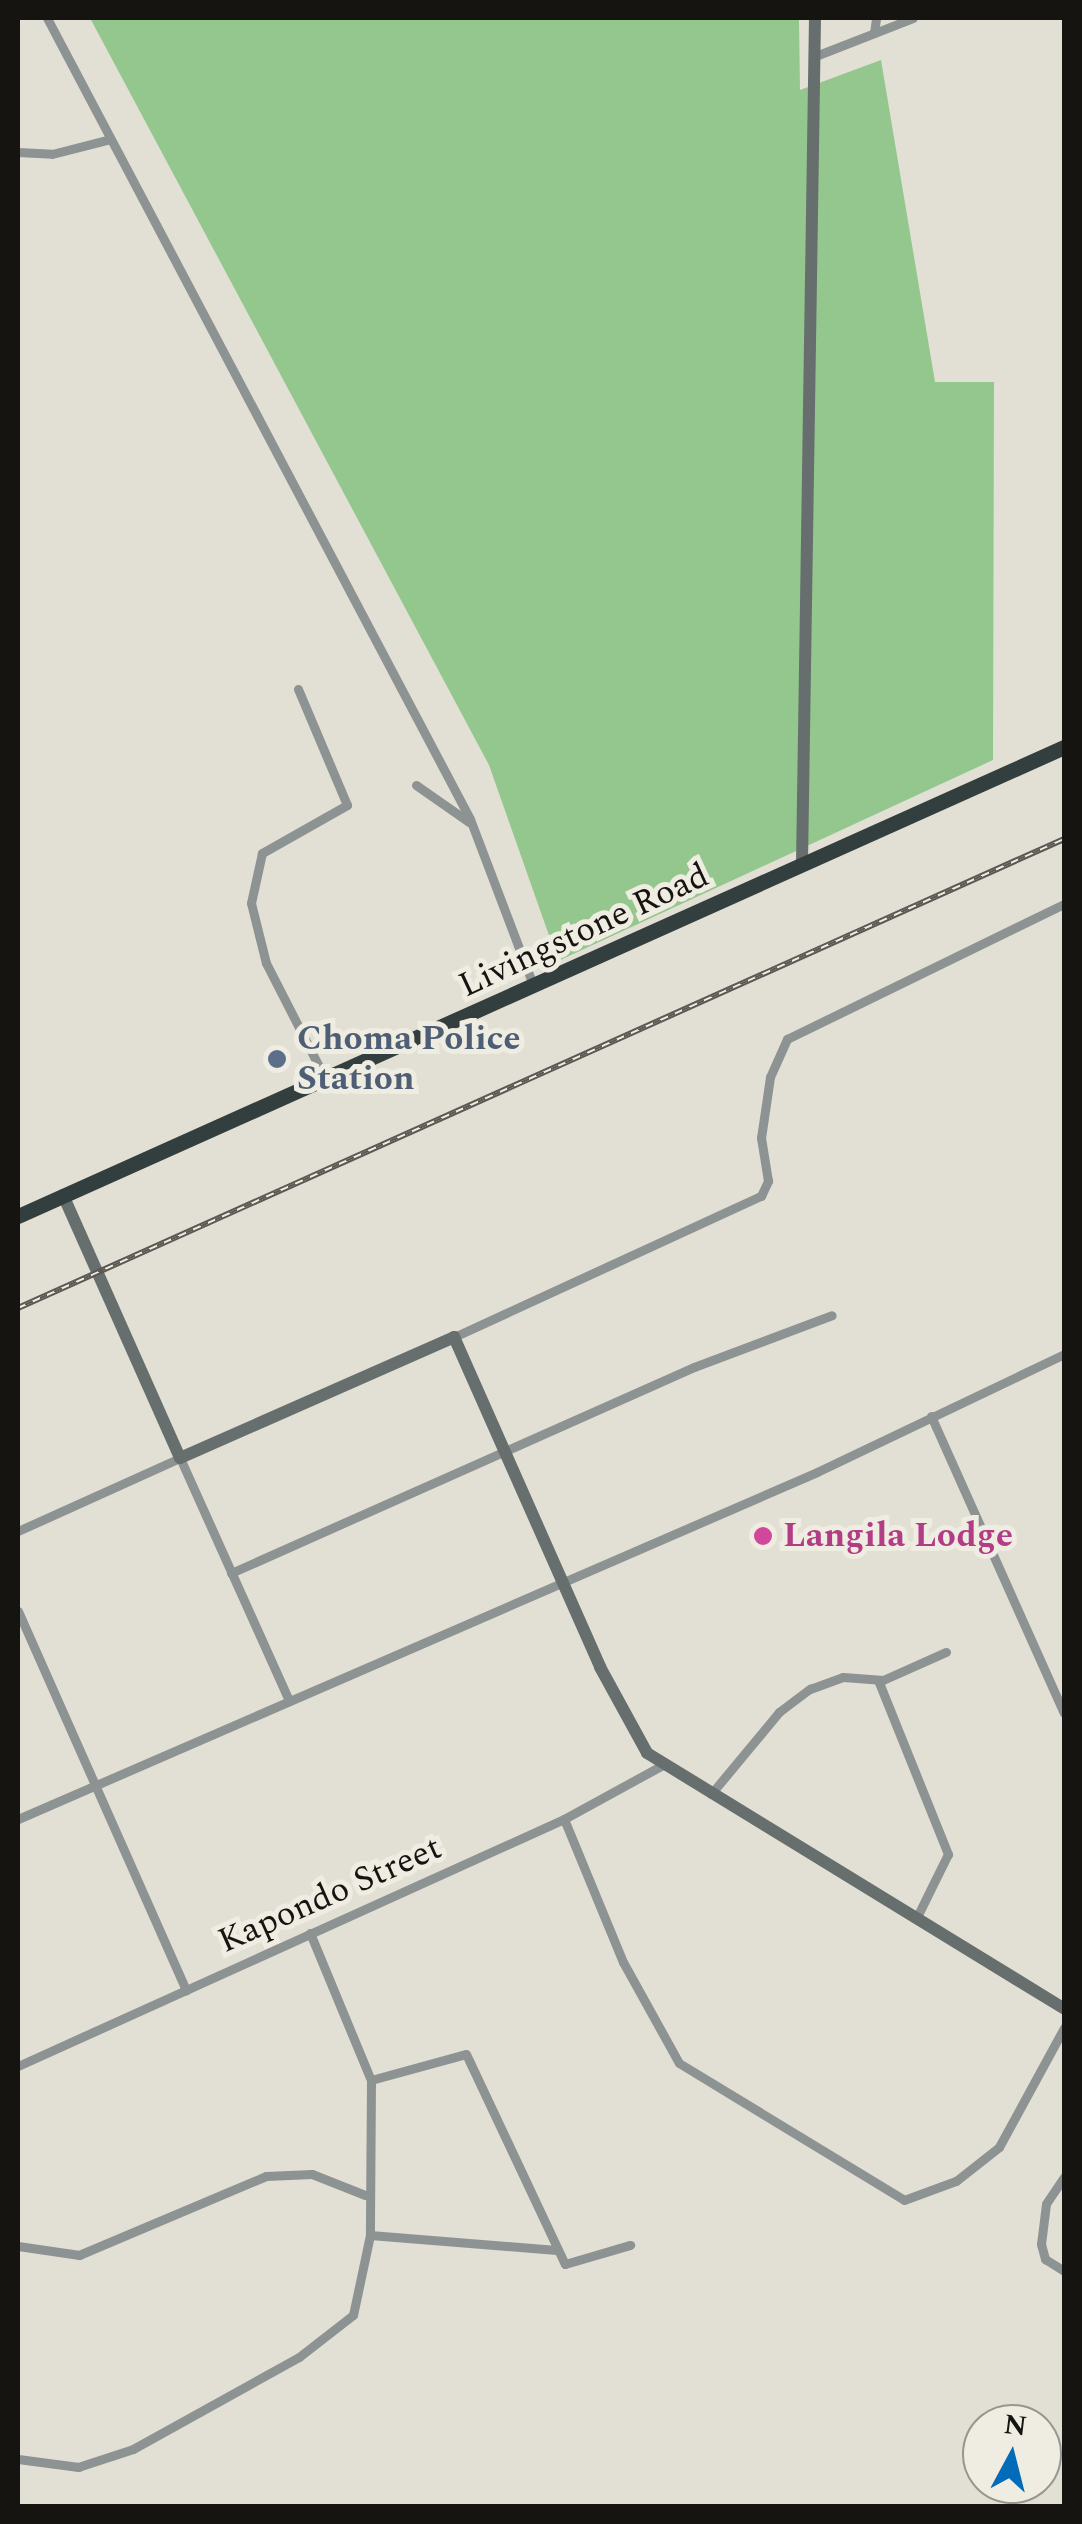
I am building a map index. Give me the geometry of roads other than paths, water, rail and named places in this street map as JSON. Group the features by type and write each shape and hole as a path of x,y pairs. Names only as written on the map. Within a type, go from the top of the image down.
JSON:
{"highway":[{"name":"Livingstone Road","path":"18,1216 1064,748"}],"street":[{"path":"47,18 107,140 168,240 471,824 534,988"},
{"path":"802,864 816,18"},
{"path":"874,33 876,18"},
{"path":"814,57 913,18"},
{"path":"18,152 52,154 107,140"},
{"path":"298,690 346,805 262,853 252,903 266,963 326,1080"},
{"path":"416,785 471,824"},
{"path":"18,1531 761,1196 768,1181 761,1138 770,1077 787,1039 1064,904"},
{"path":"63,1195 289,1700"},
{"path":"231,1573 832,1315"},
{"path":"454,1337 636,1739 661,1766 1064,2009"},
{"path":"18,1819 1064,1354"},
{"path":"931,1416 1060,1692 1064,1712"},
{"path":"18,1611 186,1991"},
{"path":"711,1794 780,1712 810,1690 843,1677 878,1680 946,1652"},
{"path":"878,1680 948,1854 916,1919"},
{"name":"Kapondo Street","path":"18,2066 564,1819 661,1766"},
{"path":"564,1819 630,1978 678,2063 898,2198 913,2200 956,2180 998,2147 1064,2028"},
{"path":"18,2459 55,2467 102,2461 299,2357 353,2315 370,2235 365,2195 371,2080 310,1934"},
{"path":"371,2080 466,2054 556,2250 575,2267 630,2244"},
{"path":"18,2246 79,2255 278,2174 312,2174 365,2195"},
{"path":"1064,2177 1046,2204 1041,2244 1045,2259 1064,2271"},
{"path":"370,2235 556,2250"}],"railway":[{"path":"18,1308 1064,839"}],"place":[{"name":"Choma Police Station","path":"277,1059"},
{"name":"Langila Lodge","path":"763,1536"}]}
